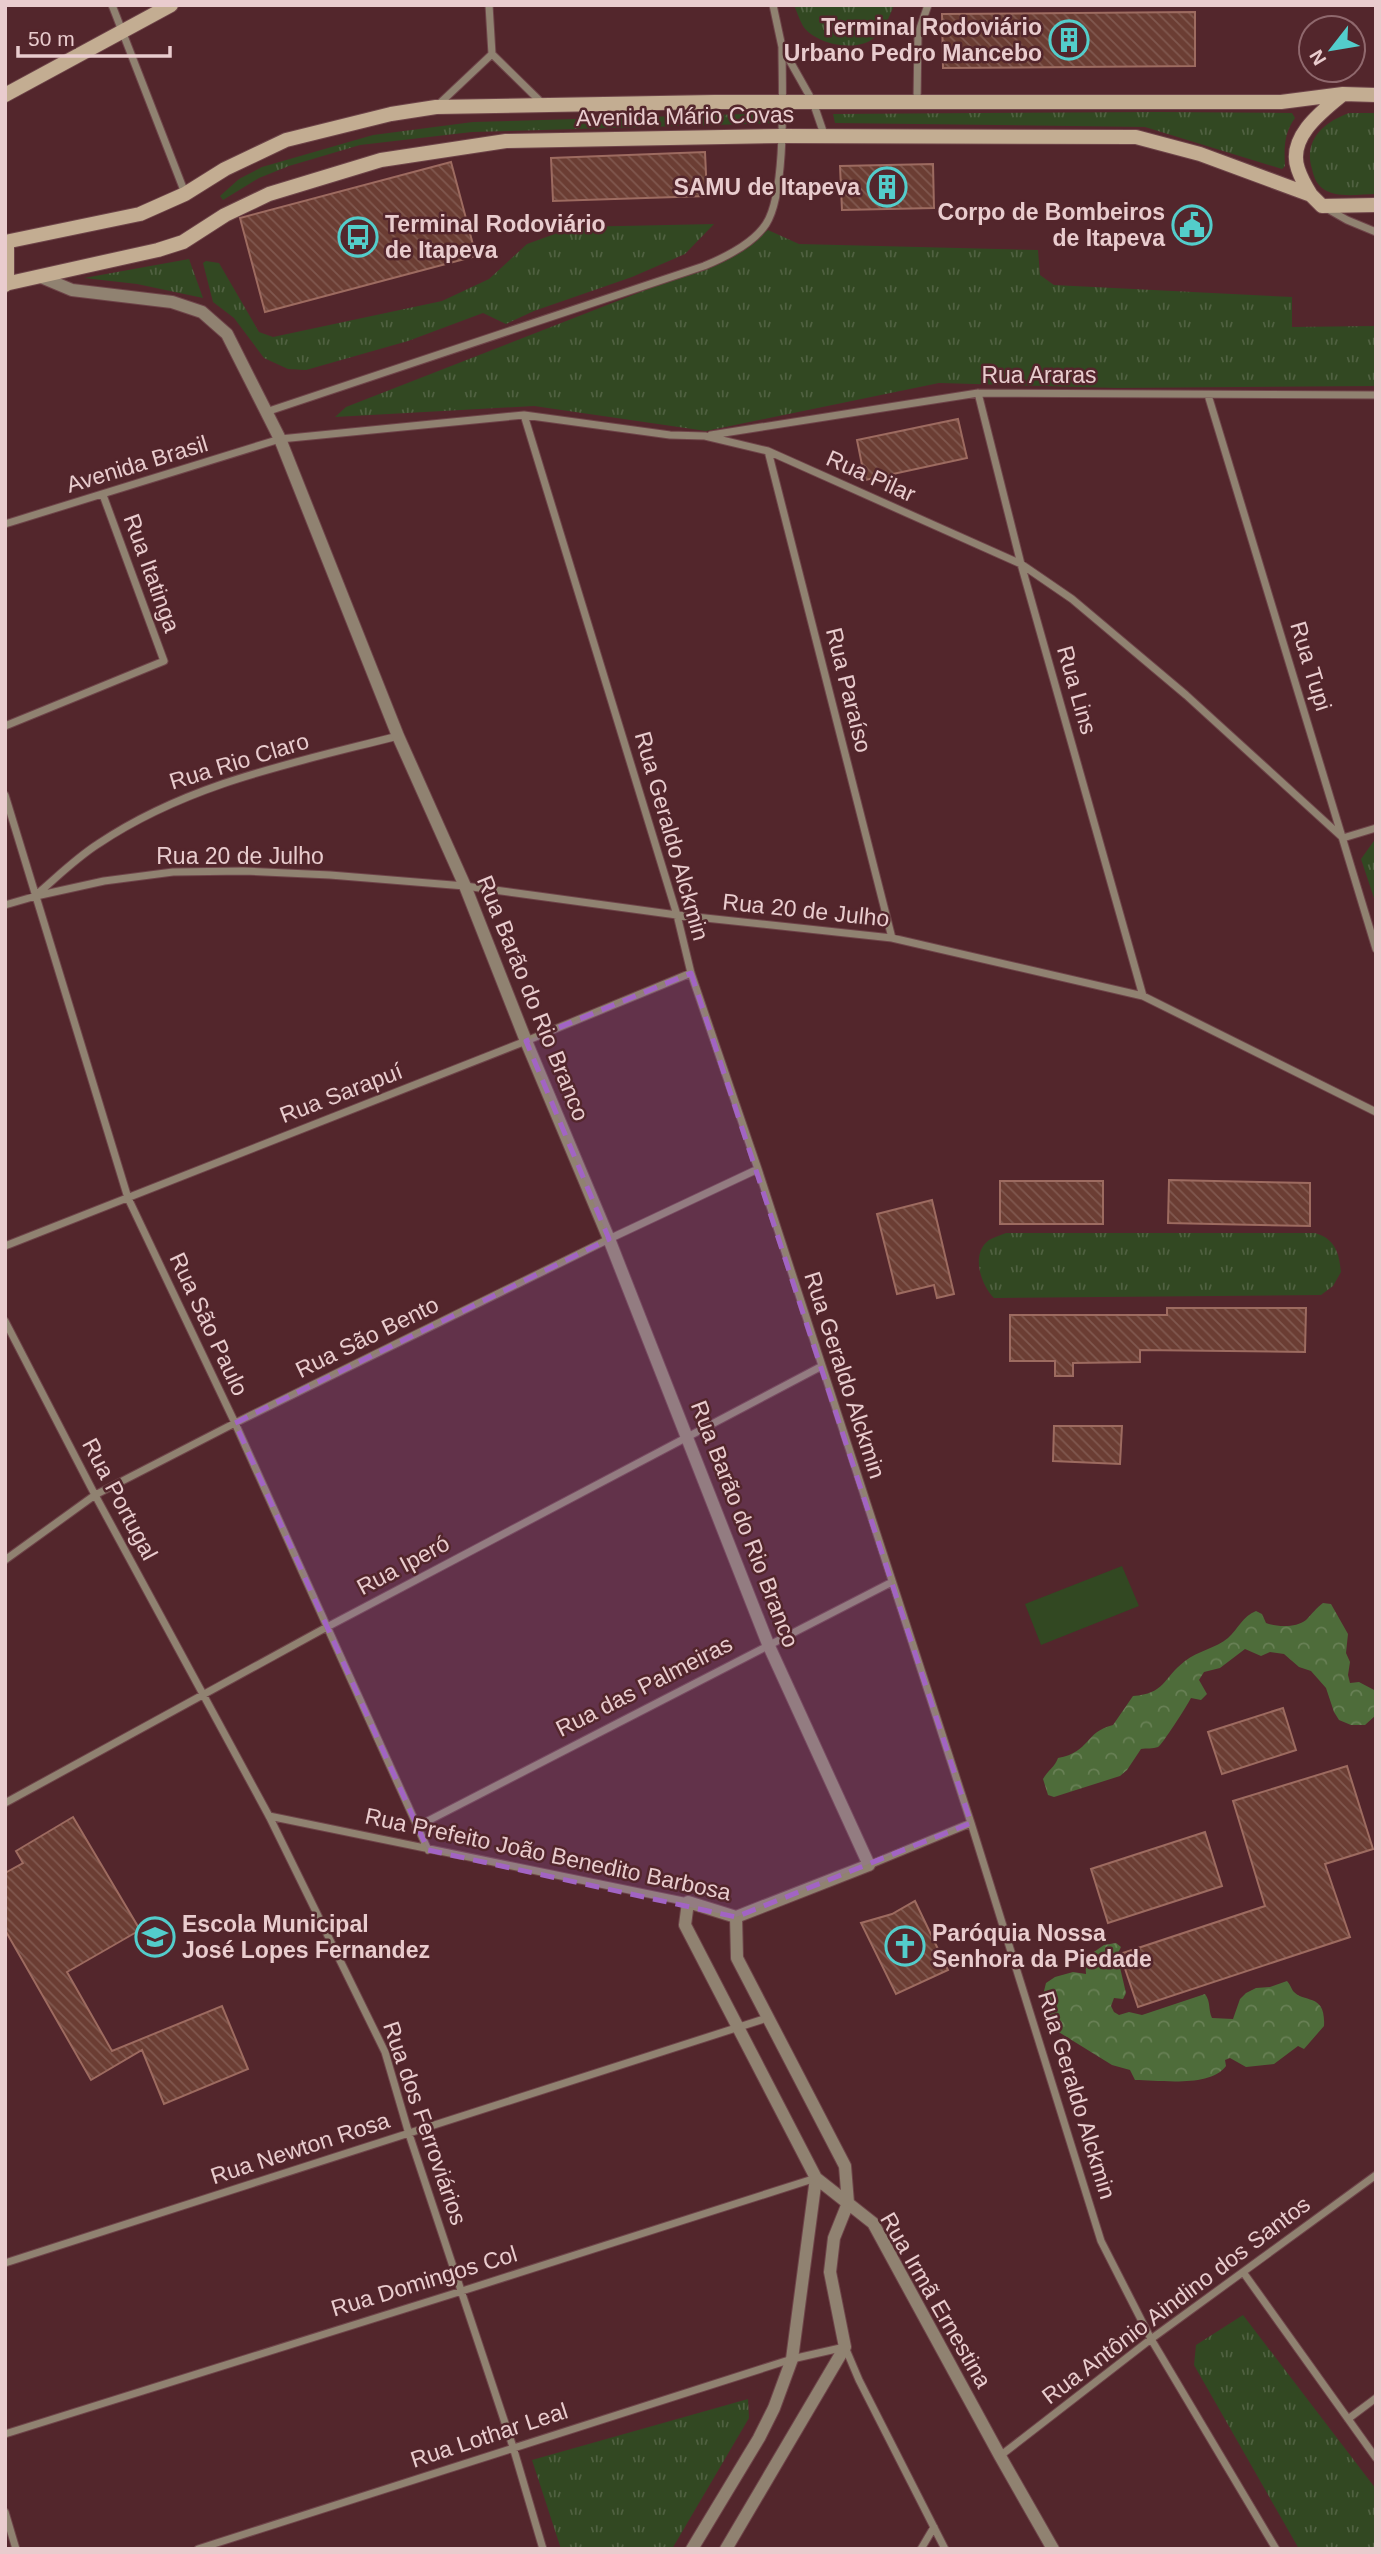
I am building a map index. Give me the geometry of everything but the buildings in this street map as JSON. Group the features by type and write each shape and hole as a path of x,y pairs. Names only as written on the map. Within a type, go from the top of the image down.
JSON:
{"main road":[{"path":"5,94 171,5"},
{"path":"1311,195 1297,167 1296,150 1311,123 1343,94"},
{"name":"Avenida Mário Covas","path":"6,242 140,214 185,194 225,169 286,140 391,114 436,107 782,102 1281,102 1343,94 1376,95"},
{"name":"Avenida Mário Covas","path":"6,284 183,242 225,215 269,194 381,160 506,141 781,136 1136,137 1200,154 1311,195 1322,206"},
{"path":"1322,206 1376,205"},
{"path":"6,242 6,284"}],"street":[{"path":"112,5 185,194"},
{"path":"489,5 492,54 545,106"},
{"path":"266,412 723,259 750,241 768,222 781,169 782,47 773,5"},
{"path":"917,103 918,34 928,5"},
{"path":"782,47 813,102 825,137"},
{"path":"436,107 492,54"},
{"path":"1322,206 1376,232"},
{"name":"Rua Barão do Rio Branco","path":"41,276 72,290 172,302 202,312 227,334 280,439 398,736 465,886 689,1436 768,1644 869,1865"},
{"name":"Rua Araras","path":"705,436 978,393 1376,396"},
{"name":"Rua Lins","path":"978,393 1021,564 1143,996"},
{"name":"Rua Tupi","path":"1208,395 1376,949"},
{"name":"Rua Pilar","path":"280,439 524,415 670,435 705,436 768,451 1021,564 1072,599 1186,695 1343,838"},
{"name":"Rua Geraldo Alckmin","path":"524,415 677,915 691,973 758,1169 971,1823 1101,2241 1151,2339 1276,2549"},
{"name":"Avenida Brasil","path":"5,524 280,439"},
{"name":"Rua Paraíso","path":"768,451 892,938"},
{"name":"Rua Itatinga","path":"5,726 164,661 103,495"},
{"name":"Rua Rio Claro","path":"36,896 96,844 166,804 233,778 398,736"},
{"name":"Rua São Paulo","path":"5,796 128,1198 235,1423 428,1850"},
{"path":"1343,838 1376,828"},
{"name":"Rua 20 de Julho","path":"5,905 104,881 173,872 244,871 465,886 677,915 892,938 1143,996 1376,1112"},
{"name":"Rua Sarapuí","path":"5,1247 691,973"},
{"name":"Rua São Bento","path":"5,1560 95,1495 609,1239 758,1169"},
{"name":"Rua Portugal","path":"5,1321 202,1694"},
{"name":"Rua Iperó","path":"5,1803 327,1626 822,1366"},
{"name":"Rua das Palmeiras","path":"416,1827 891,1582"},
{"name":"Rua dos Ferroviários","path":"202,1694 269,1816 385,2052 409,2134 513,2447 543,2549"},
{"name":"Rua Prefeito João Benedito Barbosa","path":"269,1816 688,1902 736,1917 971,1823"},
{"path":"688,1902 685,1925 816,2178 848,2203 834,2238 830,2272 845,2347 945,2549"},
{"name":"Rua Irmã Ernestina","path":"736,1917 737,1958 845,2166 848,2203 873,2223 1054,2549"},
{"name":"Rua Newton Rosa","path":"5,2263 767,2018"},
{"name":"Rua Antônio Aindino dos Santos","path":"1000,2456 1151,2339 1376,2175"},
{"path":"692,2549 759,2438 774,2408 792,2359 816,2178"},
{"name":"Rua Domingos Col","path":"5,2434 816,2178"},
{"path":"1243,2272 1376,2458"},
{"path":"726,2549 845,2347"},
{"name":"Rua Lothar Leal","path":"198,2549 792,2359 845,2347"},
{"path":"1348,2419 1376,2398"},
{"path":"5,2512 16,2549"},
{"path":"920,2549 934,2527"}],"highlighted area":[{"path":"691,973 971,1823 736,1917 428,1850 235,1423 609,1239 526,1041"}],"green space":[{"path":"794,5 894,5 886,23 874,38 866,43 847,46 826,42 809,32 803,26"},
{"path":"778,113 778,123 472,132 360,145 259,178 223,200 220,196 239,179 262,167 373,135 473,122"},
{"path":"1292,113 1295,118 1286,141 1285,166 1282,169 1145,127 835,123 833,114"},
{"path":"1349,113 1376,113 1376,194 1334,194 1322,188 1314,175 1310,159 1313,141 1331,121"},
{"path":"714,224 685,254 632,277 534,311 506,324 483,313 408,341 306,370 288,369 264,358 234,318 213,302 203,263 219,263 259,332 273,337 442,301 489,279 527,244 574,227"},
{"path":"768,230 799,244 1038,250 1040,275 1054,285 1292,297 1292,327 1376,326 1376,386 1117,388 939,383 706,431 534,406 335,417 346,407 730,257"},
{"path":"189,259 203,298 137,284 84,278"},
{"path":"1376,838 1376,904 1361,859"},
{"path":"1006,1233 1315,1233 1335,1247 1341,1272 1333,1286 1321,1295 994,1298 982,1278 980,1253 989,1240"},
{"path":"1122,1566 1139,1606 1041,1645 1025,1604"},
{"path":"1323,1603 1331,1604 1348,1634 1346,1653 1350,1662 1350,1683 1359,1682 1376,1691 1376,1715 1365,1725 1351,1725 1339,1720 1326,1688 1311,1671 1299,1667 1284,1654 1270,1652 1261,1656 1245,1649 1220,1668 1204,1672 1199,1680 1207,1694 1201,1700 1191,1698 1160,1745 1156,1748 1141,1749 1120,1776 1054,1797 1048,1795 1043,1779 1058,1758 1076,1751 1097,1732 1113,1725 1133,1696 1158,1689 1185,1661 1228,1638 1251,1613 1256,1611 1262,1614 1266,1623 1292,1626 1302,1623"},
{"path":"1116,1943 1121,1947 1118,1959 1126,1993 1123,1999 1114,1998 1111,2006 1119,2015 1129,2012 1142,2015 1205,1994 1212,2018 1233,2019 1240,1999 1246,1993 1287,1981 1298,1995 1318,2003 1324,2015 1324,2026 1304,2049 1298,2046 1274,2064 1246,2067 1230,2058 1225,2060 1226,2066 1218,2073 1197,2080 1135,2080 1130,2070 1112,2065 1057,2031 1043,1995 1046,1983 1055,1977 1073,1972 1086,1974 1085,1958 1104,1945"},
{"path":"1243,2315 1376,2489 1376,2549 1299,2549 1194,2365 1196,2345"},
{"path":"748,2399 749,2418 672,2549 561,2549 532,2460"}],"place":[{"name":"Terminal Rodoviário Urbano Pedro Mancebo","path":"1069,40"},
{"name":"SAMU de Itapeva","path":"887,187"},
{"name":"Corpo de Bombeiros de Itapeva","path":"1192,225"},
{"name":"Terminal Rodoviário de Itapeva","path":"358,237"},
{"name":"Escola Municipal José Lopes Fernandez","path":"155,1937"},
{"name":"Paróquia Nossa Senhora da Piedade","path":"905,1946"}]}
